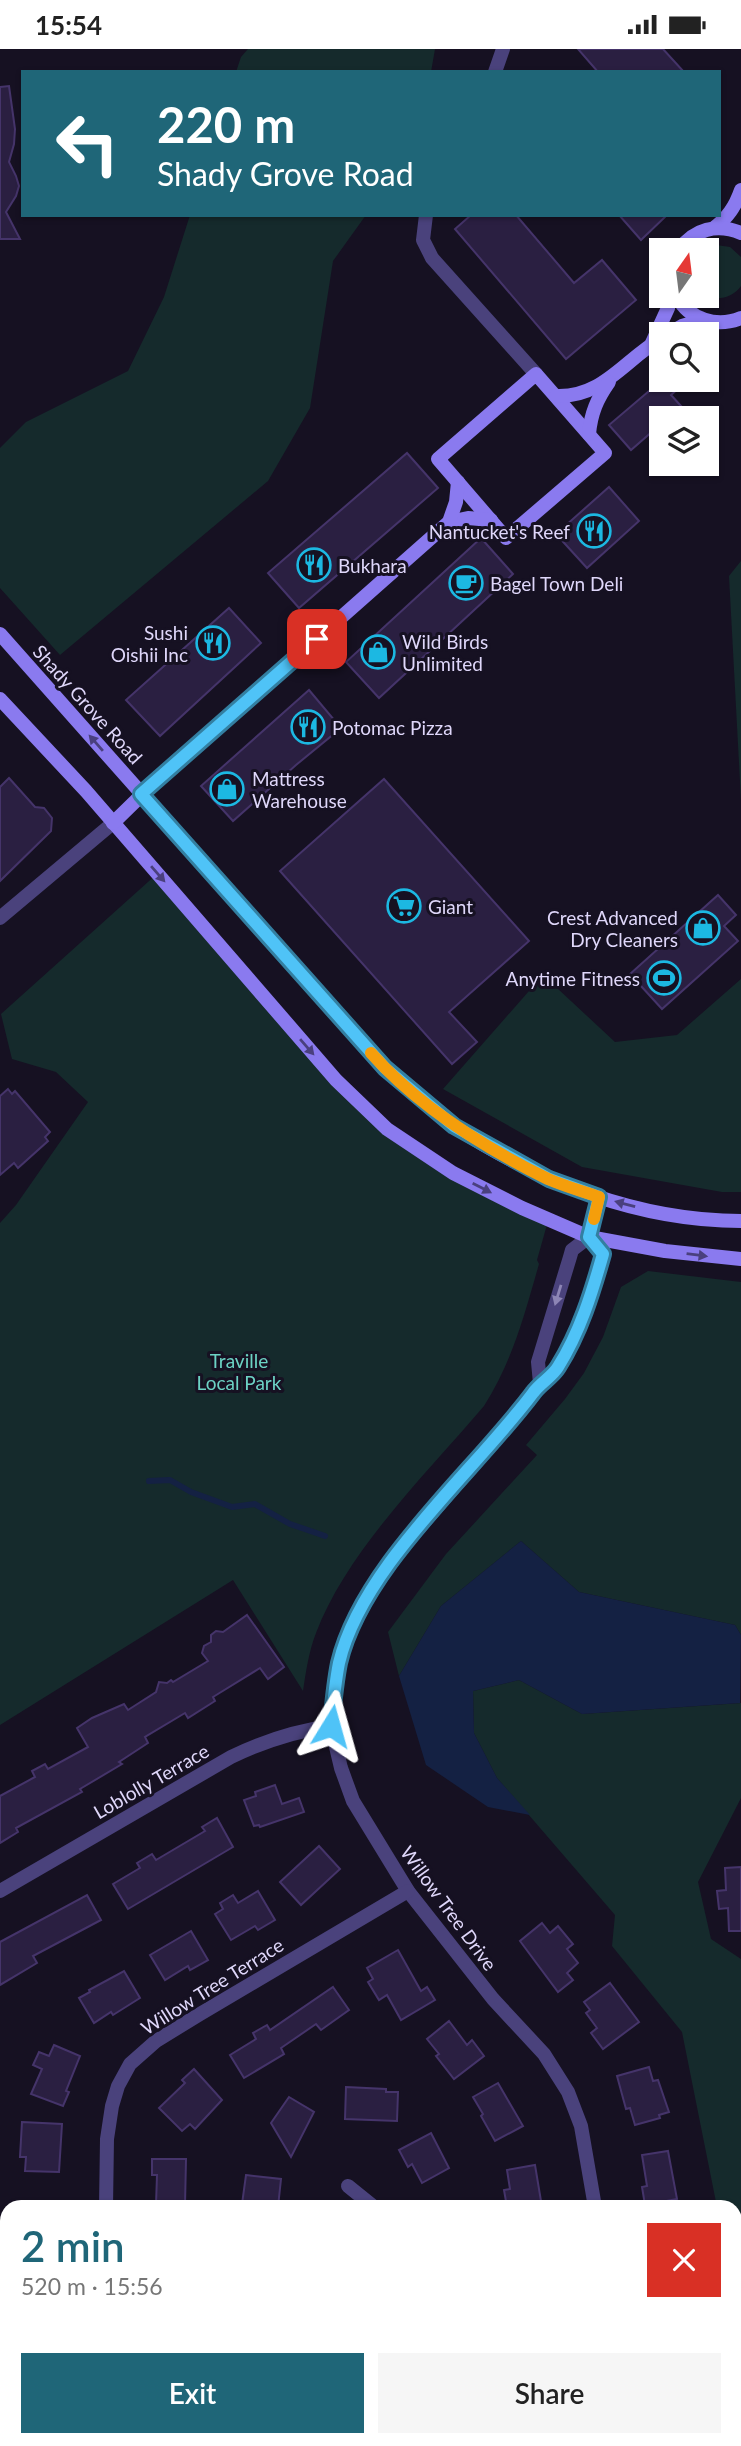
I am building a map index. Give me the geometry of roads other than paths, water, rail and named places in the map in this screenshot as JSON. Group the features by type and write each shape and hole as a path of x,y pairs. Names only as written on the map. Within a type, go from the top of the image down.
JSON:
{"main road":[{"path":"689,238 727,218 736,205 741,190"},
{"path":"714,227 730,228 741,233"},
{"path":"685,308 702,320 719,323 741,318"},
{"path":"695,322 702,320"},
{"path":"556,396 568,397 586,393 612,378 649,348"},
{"path":"536,374 556,396 605,453 506,538 438,459 536,374"},
{"path":"589,434 597,401 612,378"},
{"path":"113,823 141,794 449,522 456,502 458,482"},
{"path":"449,522 468,518 491,520"},
{"name":"Shady Grove Road","path":"0,634 385,1068 454,1126 549,1179 599,1197 654,1212 741,1221"},
{"path":"0,699 113,823 336,1080 387,1129 453,1173 522,1208 589,1237 665,1251 741,1259"}],"street":[{"path":"496,70 503,49"},
{"path":"426,217 423,240 432,258 536,374"},
{"path":"0,918 113,823"},
{"path":"540,1383 538,1362 572,1250 589,1237 599,1197"},
{"name":"Willow Tree Drive","path":"589,1237 603,1254 571,1346 556,1371 540,1383 509,1424 395,1556 369,1596 351,1630 340,1663 331,1726 341,1768 353,1801 408,1891 493,1999 544,2054 568,2092 581,2126 594,2200"},
{"name":"Loblolly Terrace","path":"0,1891 231,1757 293,1732 331,1726"},
{"name":"Willow Tree Terrace","path":"106,2200 107,2139 112,2106 118,2086 130,2064 156,2041 408,1891"},
{"path":"348,2186 365,2200"}],"water":[{"path":"521,1541 579,1592 735,1625 741,1635 740,1703 582,1714 519,1680 473,1691 474,1733 497,1778 530,1815 488,1807 426,1765 399,1676 441,1606"}],"waterway":[{"path":"149,1481 170,1480 191,1492 232,1507 255,1504 290,1524 325,1536"}],"place":[{"name":"Nantucket's Reef","path":"594,531"},
{"name":"Bukhara","path":"314,565"},
{"name":"Bagel Town Deli","path":"466,583"},
{"name":"Sushi Oishii Inc","path":"213,643"},
{"name":"Wild Birds Unlimited","path":"378,652"},
{"name":"Potomac Pizza","path":"308,727"},
{"name":"Mattress Warehouse","path":"227,789"},
{"name":"Giant","path":"404,906"},
{"name":"Crest Advanced Dry Cleaners","path":"703,928"},
{"name":"Anytime Fitness","path":"664,978"}],"park label":[{"name":"Traville Local Park","path":"239,1371"}]}
